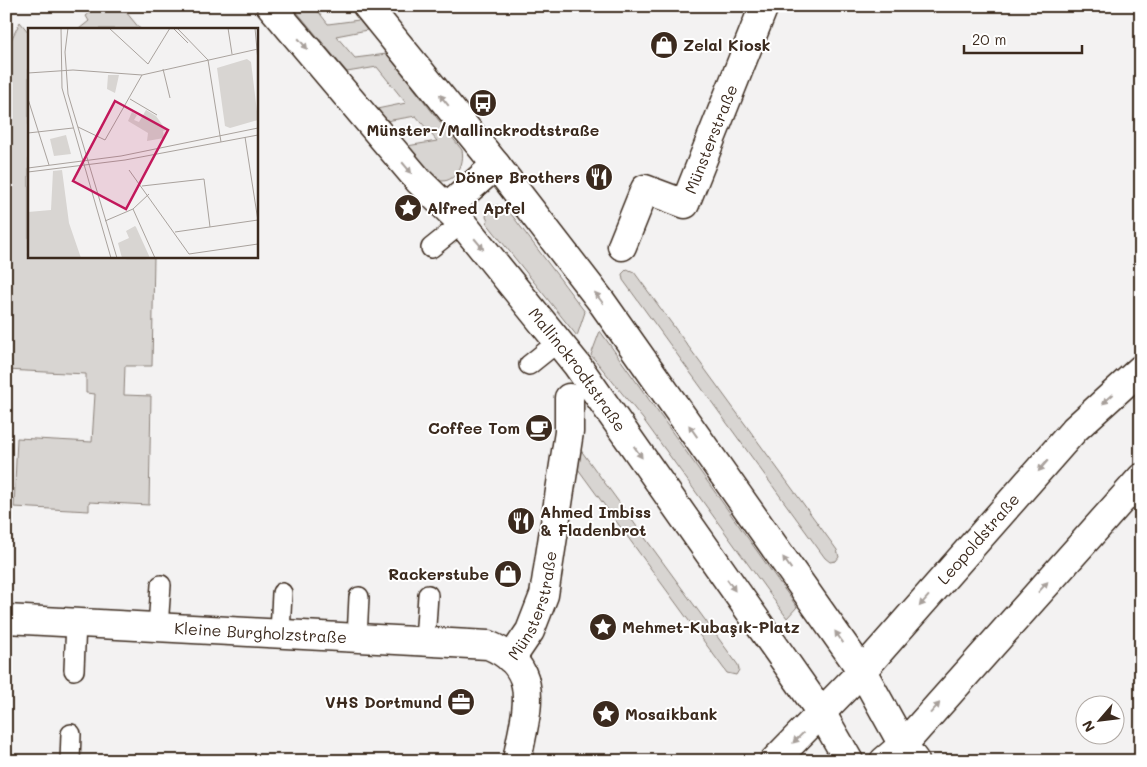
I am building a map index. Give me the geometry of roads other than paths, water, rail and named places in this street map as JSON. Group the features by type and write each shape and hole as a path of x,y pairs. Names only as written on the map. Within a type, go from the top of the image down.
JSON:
{"main road":[{"name":"Mallinckrodtstraße","path":"272,6 419,181 455,215 559,341 822,714 849,761"},
{"path":"367,6 496,165 601,301 862,671 900,755 1141,478"},
{"name":"Münsterstraße","path":"622,246 645,189 685,204 764,6"},
{"path":"455,215 496,165"},
{"name":"Leopoldstraße","path":"822,714 1075,429 1141,369"},
{"name":"Münsterstraße","path":"517,761 528,686 522,672 511,660 530,631 544,595 564,503 570,398"},
{"name":"Kleine Burgholzstraße","path":"6,619 488,645 500,650 511,660"},
{"path":"774,761 822,714"}],"lane":[{"path":"431,248 455,215"},
{"path":"529,365 559,341"},
{"path":"158,627 161,586"},
{"path":"280,633 282,592"},
{"path":"425,641 428,595"},
{"path":"357,638 359,597"},
{"path":"74,670 76,622"},
{"path":"70,761 71,734"}],"place":[{"name":"Zelal Kiosk","path":"664,45"},
{"name":"Münster-/Mallinckrodtstraße","path":"483,103"},
{"name":"Döner Brothers","path":"599,177"},
{"name":"Alfred Apfel","path":"408,208"},
{"name":"Coffee Tom","path":"539,428"},
{"name":"Ahmed Imbiss & Fladenbrot","path":"521,521"},
{"name":"Rackerstube","path":"508,574"},
{"name":"Mehmet-Kubaşık-Platz","path":"603,627"},
{"name":"VHS Dortmund","path":"461,702"},
{"name":"Mosaikbank","path":"606,714"}]}
